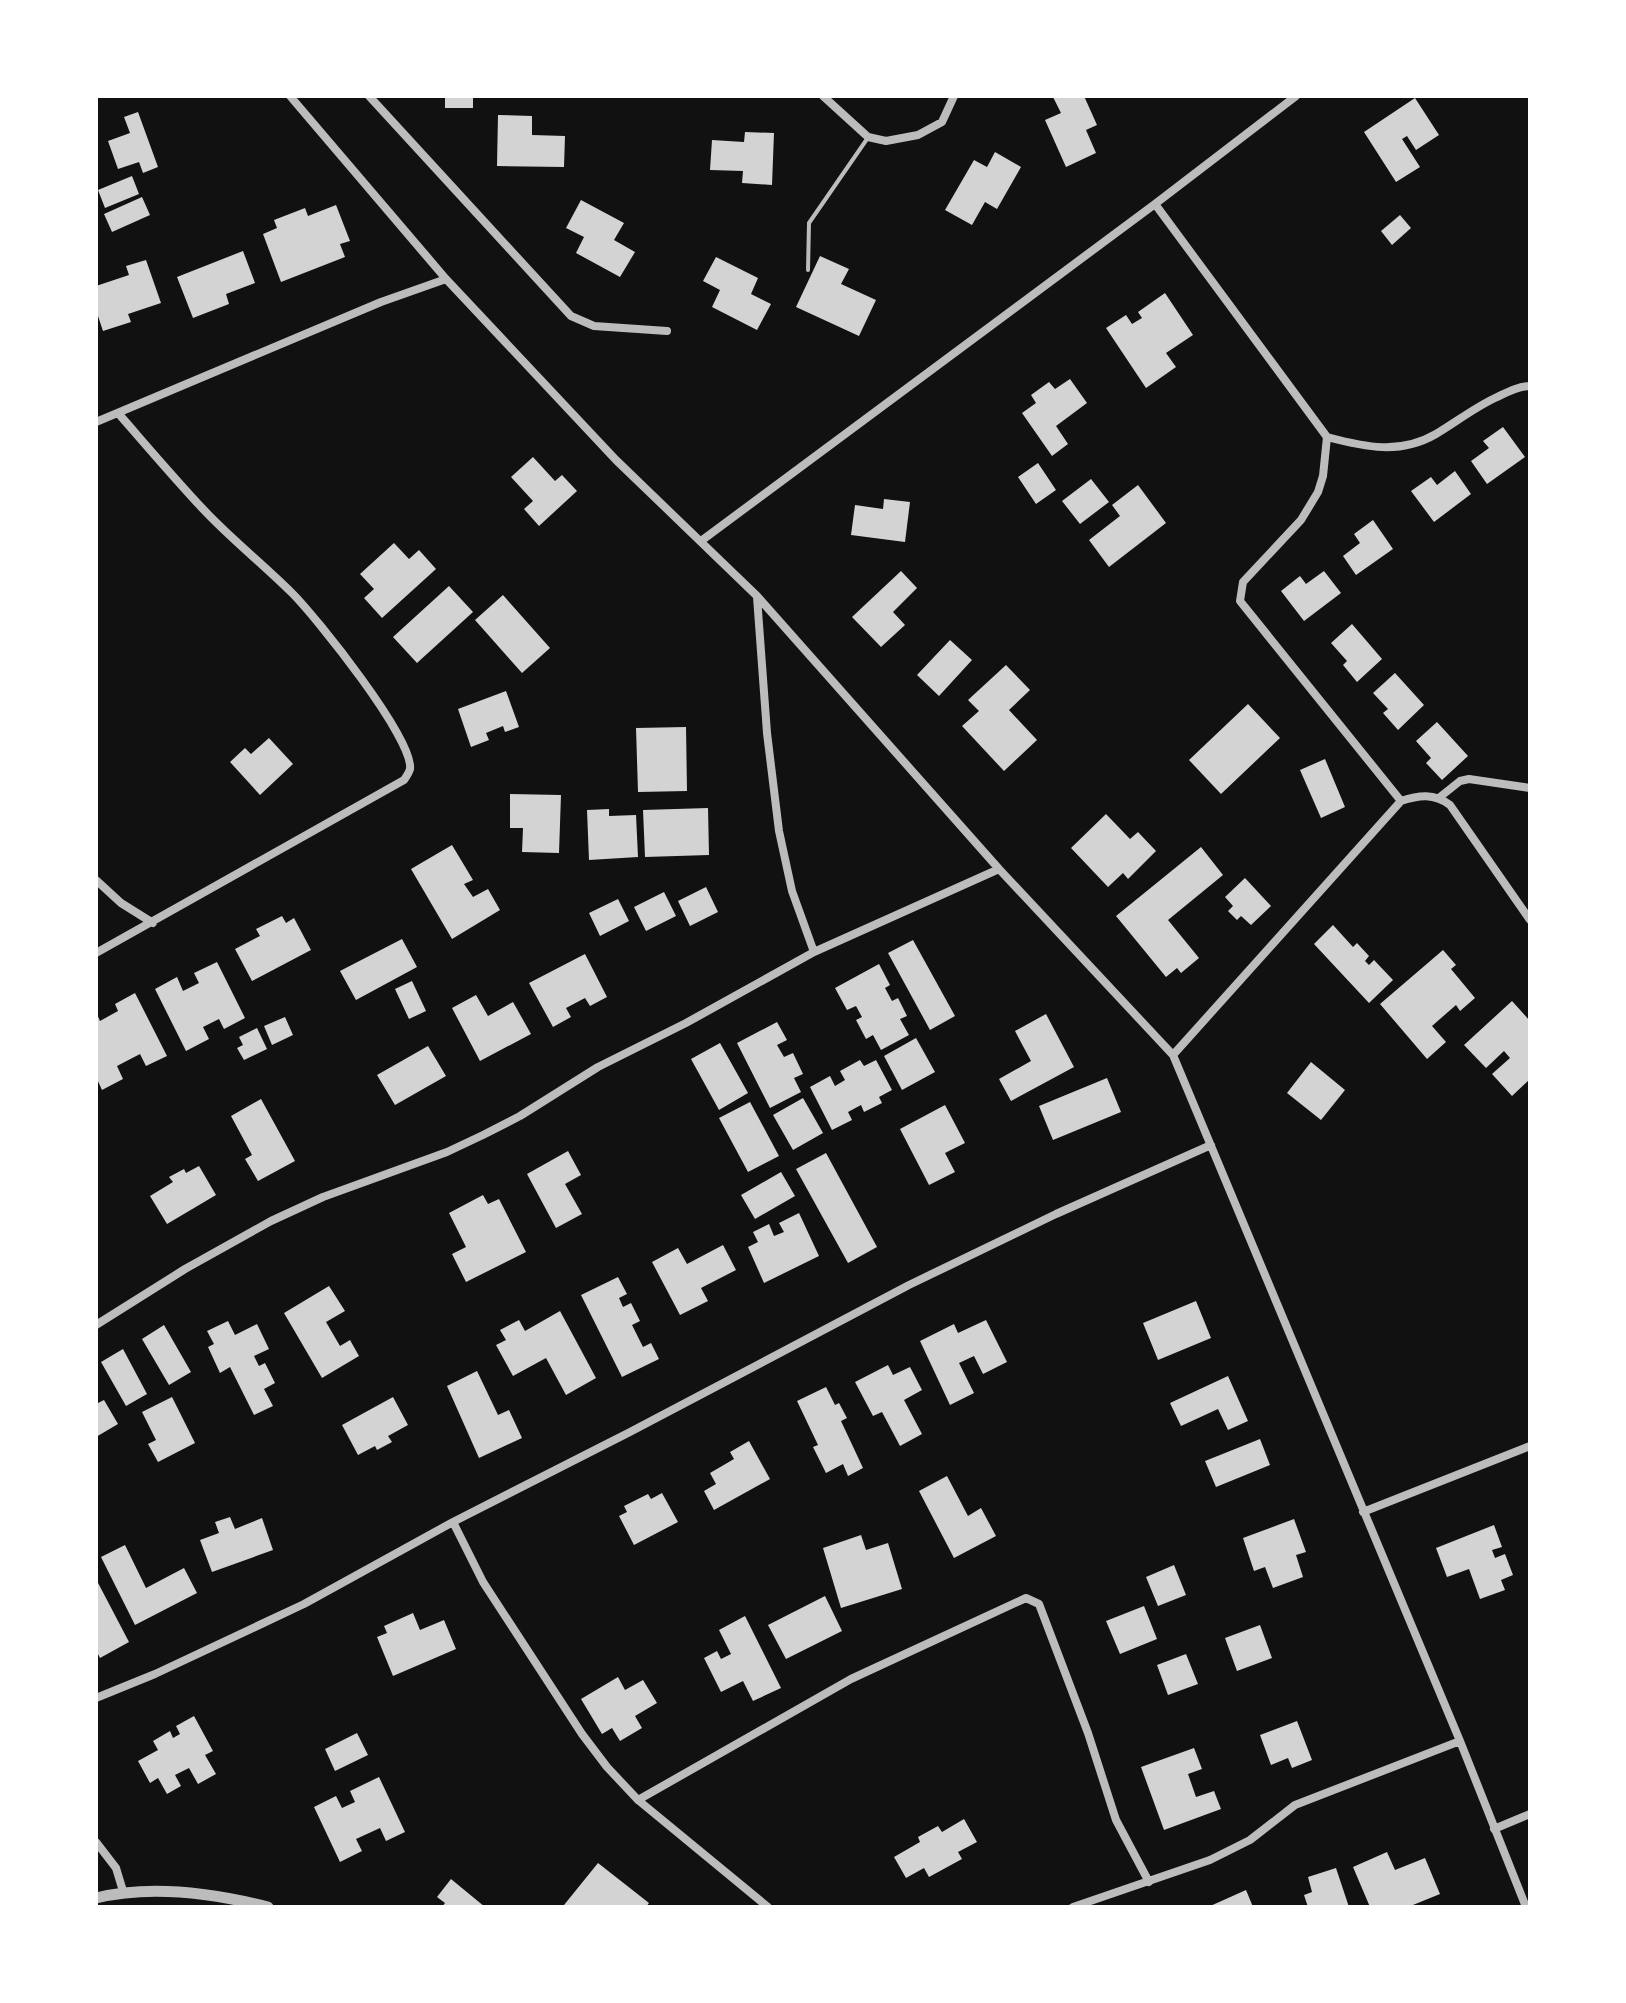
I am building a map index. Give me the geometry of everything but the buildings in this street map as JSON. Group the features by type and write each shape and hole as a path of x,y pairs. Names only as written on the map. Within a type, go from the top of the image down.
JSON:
{"street":[{"path":"290,96 446,279 616,460 757,596 999,869 1173,1055 1460,1741 1526,1907"},
{"path":"369,96 571,316 594,326 667,331"},
{"path":"823,96 868,137 886,141 918,135 942,122 954,96"},
{"path":"701,541 1296,96"},
{"path":"1155,204 1327,437 1360,445 1404,447 1433,436 1486,402 1530,386"},
{"path":"96,422 381,302 446,279"},
{"path":"96,953 404,780 410,769 407,756 384,711 331,635 292,592 247,554 202,508 118,413"},
{"path":"1327,437 1318,492 1301,520 1243,582 1240,601 1401,801"},
{"path":"757,596 767,733 779,831 792,891 814,952"},
{"path":"1440,797 1460,781 1469,779 1530,788"},
{"path":"1173,1055 1401,801 1423,795 1440,797 1450,805 1530,920"},
{"path":"96,1325 185,1269 271,1221 323,1197 447,1152 483,1135 520,1116 598,1067 686,1023 814,952 999,869"},
{"path":"96,880 121,903 153,923"},
{"path":"96,1698 155,1674 304,1604 453,1522 909,1285 1056,1214 1211,1145"},
{"path":"1363,1512 1530,1446"},
{"path":"453,1522 483,1582 607,1767 638,1800 768,1907"},
{"path":"638,1800 851,1679 1026,1598 1039,1604 1088,1733 1116,1820 1149,1882"},
{"path":"1073,1907 1230,1851 1250,1840 1295,1805 1460,1741"},
{"path":"1494,1829 1530,1814"},
{"path":"96,1842 116,1868 123,1891 130,1894"},
{"path":"96,1898 169,1892 217,1895 268,1907"}],"lane":[{"path":"808,270 809,223 868,137"}]}
